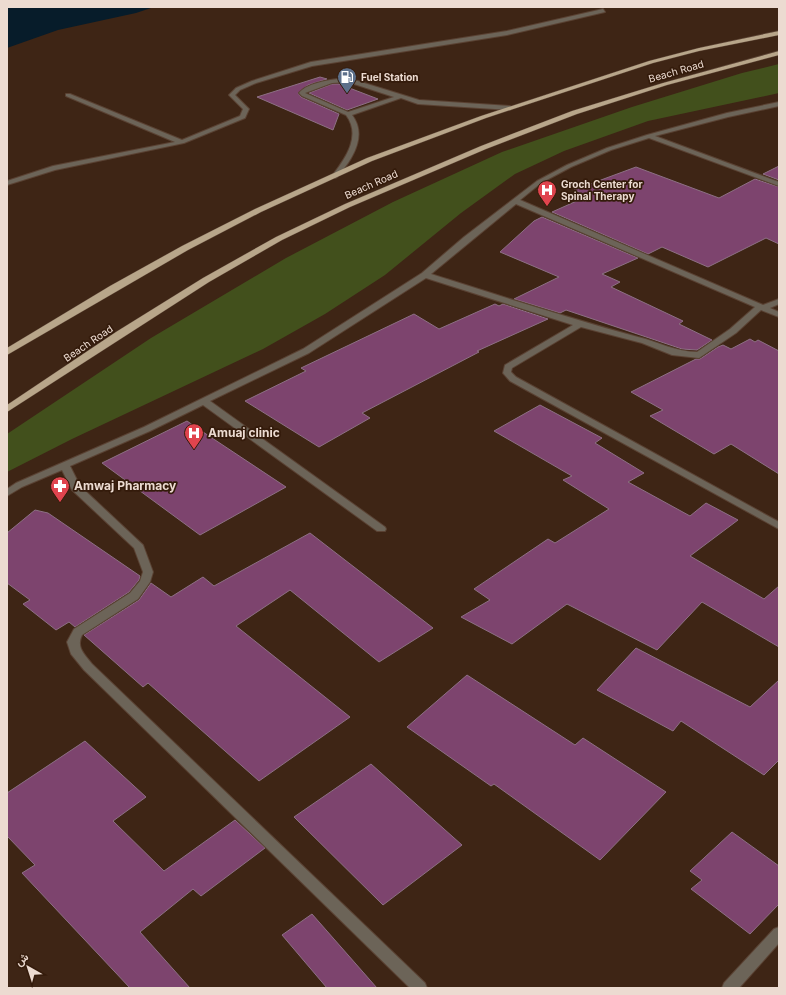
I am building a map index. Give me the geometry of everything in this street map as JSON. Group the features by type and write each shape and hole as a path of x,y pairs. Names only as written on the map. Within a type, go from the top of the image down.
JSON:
{"highway":[{"name":"Beach Road","path":"7,352 72,312 189,246 296,192 334,176 462,124 611,77 651,62 779,33"},
{"name":"Beach Road","path":"7,409 126,329 235,263 305,226 382,190 490,144 596,105 696,74 779,53"}],"street":[{"path":"7,183 53,168 182,142 243,117 246,109 232,95 238,90 254,82 282,72 311,64 344,58 412,49 507,33 603,11"},
{"path":"334,176 348,159 353,147 355,136 354,122 348,114 304,96 302,93 305,90 332,81 352,80 399,97 427,103 510,108"},
{"path":"68,95 182,142"},
{"path":"348,114 399,97"},
{"path":"7,493 19,485 148,429 306,351 425,275 539,182 569,166 649,136 727,115 779,104"},
{"path":"649,136 779,184"},
{"path":"516,200 779,315"},
{"path":"425,275 580,324 645,342 675,353 699,355 733,331 762,307 779,301"},
{"path":"580,324 508,367 507,373 513,379 779,526"},
{"path":"204,401 381,529"},
{"path":"64,465 76,488 139,547 148,572 145,582 134,596 78,632 73,642 75,651 88,667 420,988"},
{"path":"729,988 779,933"}],"green space":[{"path":"779,64 779,93 648,121 564,151 515,174 461,213 385,275 325,314 263,349 72,439 7,472 7,434 151,338 286,258 393,202 502,152 632,107 742,73"}],"water":[{"path":"7,7 154,7 136,13 58,30 7,48"}],"building":[{"path":"320,77 327,79 308,85 298,93 301,97 339,114 333,130 257,97"},
{"path":"332,84 339,84 378,99 347,110 309,93"},
{"path":"779,166 779,180 763,174"},
{"path":"636,167 719,198 755,179 779,187 779,244 766,238 708,267 662,247 648,254 552,212 588,196 574,190"},
{"path":"542,217 638,258 602,274 620,282 611,287 683,321 679,324 712,340 697,350 682,349 566,310 560,313 514,299 559,277 500,252 534,221"},
{"path":"495,304 499,306 503,304 548,319 477,351 479,352 362,413 370,418 319,447 245,401 306,371 301,368 414,314 439,329"},
{"path":"750,339 755,342 758,340 779,351 779,474 731,444 714,454 650,416 663,410 631,392 696,359 700,359 718,347 723,345 731,349"},
{"path":"540,405 602,438 595,443 644,473 628,482 690,516 706,503 738,520 690,556 764,599 779,586 779,647 702,602 657,650 567,604 512,644 461,617 490,600 474,589 548,539 555,543 609,509 563,480 572,476 494,431"},
{"path":"187,421 286,487 200,535 102,463"},
{"path":"35,510 48,513 140,576 139,580 129,592 75,627 69,622 56,630 23,604 30,600 7,583 7,533"},
{"path":"310,533 433,628 379,662 290,590 236,626 350,717 259,781 148,683 143,687 84,635 139,600 151,583 171,597 203,577 214,586"},
{"path":"636,648 750,707 779,680 779,760 764,775 681,721 673,731 597,690"},
{"path":"467,675 575,745 583,738 666,792 600,860 494,784 491,786 407,727"},
{"path":"85,741 146,797 113,821 164,871 235,820 265,848 201,896 193,889 140,932 190,988 130,988 22,873 35,865 7,836 7,793"},
{"path":"371,764 462,845 383,905 294,817"},
{"path":"732,832 779,866 779,904 750,934 691,889 702,880 690,871"},
{"path":"312,914 377,988 327,988 282,935"}],"place":[{"name":"Fuel Station","path":"347,94"},
{"name":"Groch Center for Spinal Therapy","path":"547,207"},
{"name":"Amuaj clinic","path":"194,450"},
{"name":"Amwaj Pharmacy","path":"60,503"}]}
